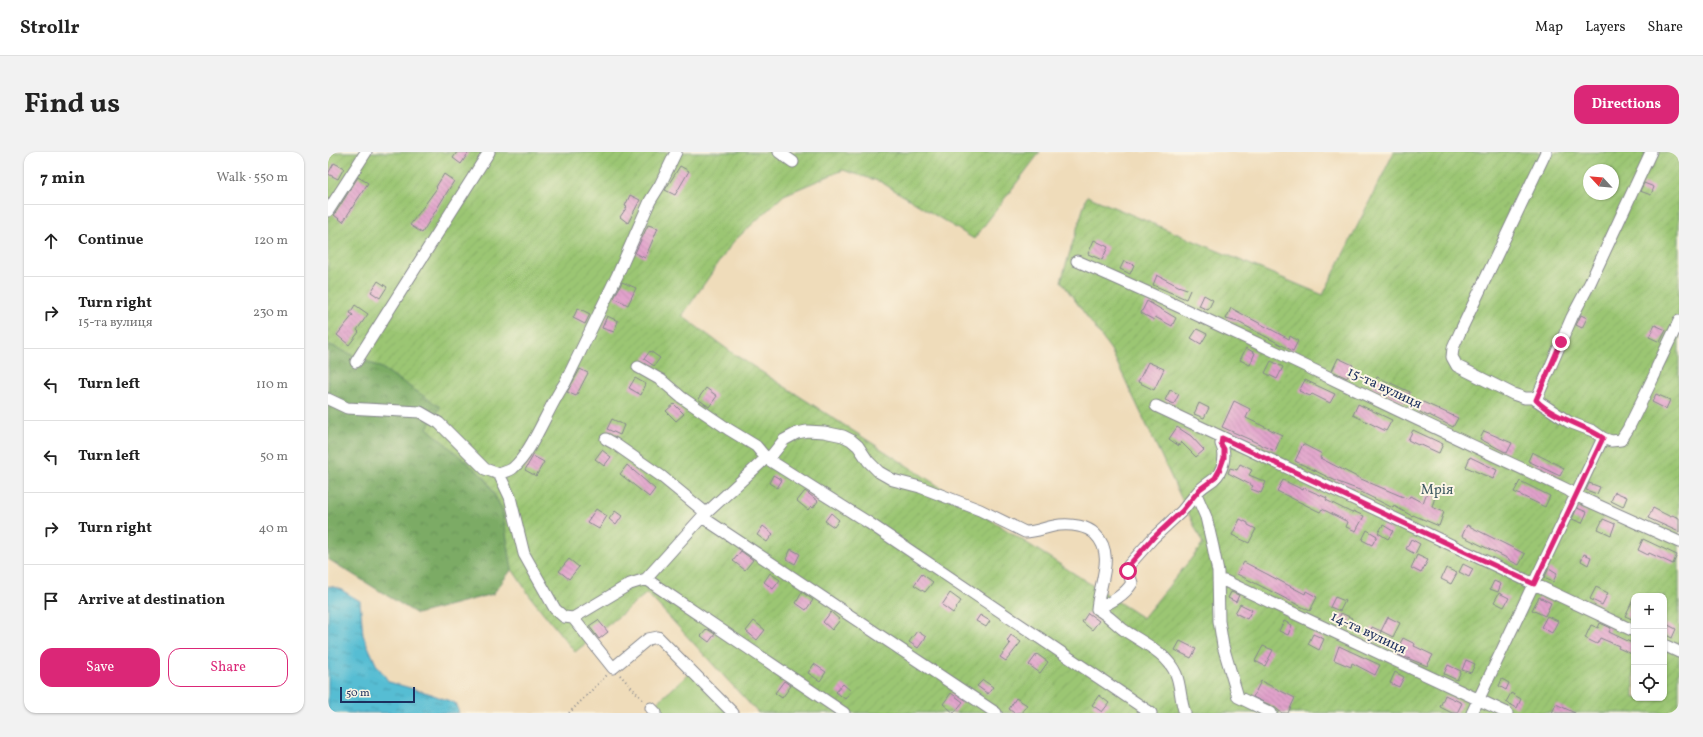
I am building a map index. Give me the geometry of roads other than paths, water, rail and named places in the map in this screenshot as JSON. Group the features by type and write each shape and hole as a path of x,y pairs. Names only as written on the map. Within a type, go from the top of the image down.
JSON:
{"street":[{"path":"328,211 366,152"},
{"path":"356,362 490,152"},
{"path":"328,399 347,408 420,412 439,423 485,469 499,474 513,468 521,459 537,433 556,396 565,383 608,294 650,201 660,185 676,152"},
{"path":"779,152 792,162"},
{"path":"1538,395 1532,398 1525,398 1513,394 1458,366 1452,357 1455,343 1546,152"},
{"path":"1651,152 1595,273 1572,317 1536,400 1569,422 1593,431 1611,442 1621,440 1655,374 1679,321"},
{"name":"15-та вулиця","path":"1077,261 1203,317 1357,392 1389,405 1568,490 1574,495 1679,542"},
{"path":"638,367 661,380 681,397 756,446 766,458 869,523 1151,713"},
{"path":"1156,406 1631,630"},
{"path":"499,474 510,497 524,554 555,609 564,617 573,618 630,584 646,580 704,515 766,458 772,456 777,447 788,436 807,431 824,432 852,440 874,468 893,480 920,487 980,510 1025,532 1033,532 1049,526 1072,524 1091,530 1104,545 1106,556 1103,582 1098,596 1097,609"},
{"path":"1097,609 1114,600 1128,588 1132,583 1128,571 1129,565 1153,538 1182,511 1200,489 1215,478 1224,458 1224,449 1221,444 1222,438"},
{"path":"1472,713 1534,584 1574,495 1603,438"},
{"path":"606,439 661,476 704,515 996,713"},
{"path":"1196,494 1210,530 1218,572 1219,622 1223,646 1238,697 1271,713"},
{"path":"646,580 844,713"},
{"name":"14-та вулиця","path":"1218,580 1225,581 1507,713"},
{"path":"1097,609 1110,616 1124,629 1157,651 1170,665 1176,674 1185,713"},
{"path":"573,618 613,668 648,639 658,637 733,713"},
{"path":"1667,646 1679,652"}],"water":[{"path":"328,586 338,588 360,601 363,635 376,664 389,682 428,693 455,703 459,713 328,713"}],"park label":[{"name":"Мрія","path":"1437,489"}]}
